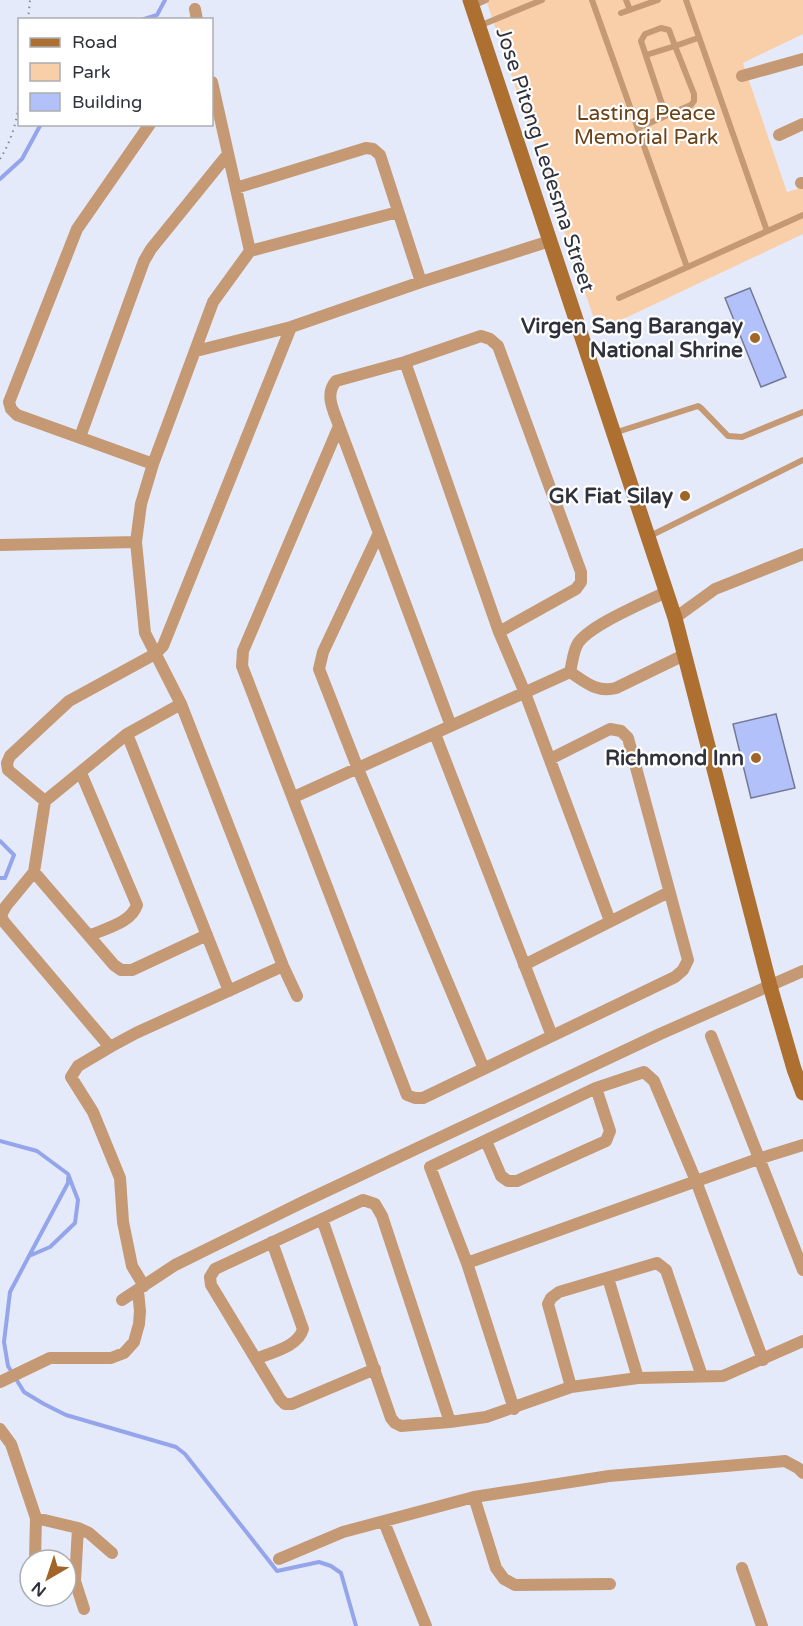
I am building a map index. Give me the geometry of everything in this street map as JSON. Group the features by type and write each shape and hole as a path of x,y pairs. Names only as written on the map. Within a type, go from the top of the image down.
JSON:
{"main road":[{"name":"Jose Pitong Ledesma Street","path":"476,2 479,26 675,618 770,986 803,1093"}],"street":[{"path":"742,76 803,59"},
{"path":"213,86 250,251"},
{"path":"779,135 803,124"},
{"path":"149,126 77,229 9,402 11,409 17,414 153,464"},
{"path":"236,188 366,148 373,149 380,155 421,282"},
{"path":"80,437 144,261 151,249 228,154"},
{"path":"297,996 283,966 181,704 145,633 136,542 141,504 153,464 213,302 250,251 398,212"},
{"path":"196,351 291,327 550,241"},
{"path":"45,801 8,770 10,756 69,701 155,654 167,639 291,327"},
{"path":"451,726 339,426 329,395 336,381 405,362 481,336 490,339 498,346 581,572 581,582 576,589 499,632"},
{"path":"405,362 499,632 525,693 610,921"},
{"path":"339,426 243,651 242,666 407,1095 423,1098 484,1069 675,977 683,970 688,960 628,738 621,731 610,729 550,759"},
{"path":"378,535 323,652 319,669 484,1069"},
{"path":"0,545 136,542"},
{"path":"675,618 715,589 803,554"},
{"path":"570,672 577,644 587,634 600,625 666,592"},
{"path":"570,672 597,689 607,690 616,688 684,655"},
{"path":"294,798 570,672"},
{"path":"110,1047 4,922 1,915 34,872 45,801 127,734 181,704"},
{"path":"127,734 229,991"},
{"path":"435,734 552,1036"},
{"path":"81,773 137,905 129,918 90,936"},
{"path":"34,872 114,965 121,970 132,970 207,935"},
{"path":"524,965 669,892"},
{"path":"3,1381 50,1358 111,1358 124,1353 134,1342 140,1324 141,1288 132,1266 123,1222 120,1178 93,1113 71,1077 78,1066 110,1047 283,966"},
{"path":"122,1300 175,1265 660,1034 803,971"},
{"path":"711,1036 803,1270"},
{"path":"430,1167 596,1088 644,1072 654,1081 696,1181 763,1360"},
{"path":"486,1141 501,1176 508,1181 517,1181 606,1141 610,1131 596,1088"},
{"path":"467,1263 803,1145"},
{"path":"422,1147 467,1263 514,1408"},
{"path":"375,1369 292,1404 285,1404 211,1285 210,1277 215,1269 363,1200 375,1204 382,1216 450,1422"},
{"path":"322,1219 391,1418 401,1426 486,1417 571,1387 638,1378 723,1376 803,1341"},
{"path":"256,1359 295,1342 302,1335 303,1329 272,1242"},
{"path":"571,1387 548,1304 551,1298 559,1292 657,1263 666,1270 702,1376"},
{"path":"608,1278 638,1378"},
{"path":"0,1429 10,1444 36,1518 35,1548"},
{"path":"279,1559 343,1532 474,1497 609,1476 785,1461 803,1473"},
{"path":"474,1497 496,1568 504,1579 515,1585 610,1584"},
{"path":"36,1518 78,1528 89,1533 112,1553"},
{"path":"384,1522 426,1626"},
{"path":"78,1528 75,1581 84,1609"},
{"path":"742,1568 762,1626"}],"lane":[{"path":"479,26 542,0"},
{"path":"592,0 687,267"},
{"path":"626,0 630,10"},
{"path":"621,13 658,0"},
{"path":"686,0 767,231"},
{"path":"638,128 666,116 691,105 694,101 694,94 669,30 661,28 645,34 641,41 666,116"},
{"path":"646,55 698,38"},
{"path":"619,298 803,215"},
{"path":"613,433 698,406 728,435 742,437 803,412"},
{"path":"648,537 803,460"}],"path":[{"path":"28,18 30,0"},
{"path":"0,159 10,144 18,114"}],"green space":[{"name":"Lasting Peace Memorial Park","path":"486,0 803,0 803,34 743,63 787,192 803,187 803,234 598,331"}],"building":[{"name":"Virgen Sang Barangay National Shrine","path":"750,288 786,377 761,387 725,298"},
{"path":"776,714 795,788 751,798 733,724"}],"waterway":[{"path":"147,18 157,15 165,0"},
{"path":"0,179 22,159 40,126"},
{"path":"0,841 14,855 5,878 0,878"},
{"path":"0,1141 37,1151 68,1174 78,1200 75,1223 50,1247 29,1256 10,1292 4,1342 8,1366 24,1392 66,1415 176,1447 185,1454 277,1571 319,1562 341,1573 356,1626"},
{"path":"29,1256 68,1183 68,1178"}],"place":[{"name":"Virgen Sang Barangay National Shrine","path":"755,338"},
{"name":"GK Fiat Silay","path":"685,496"},
{"name":"Richmond Inn","path":"756,758"}]}
